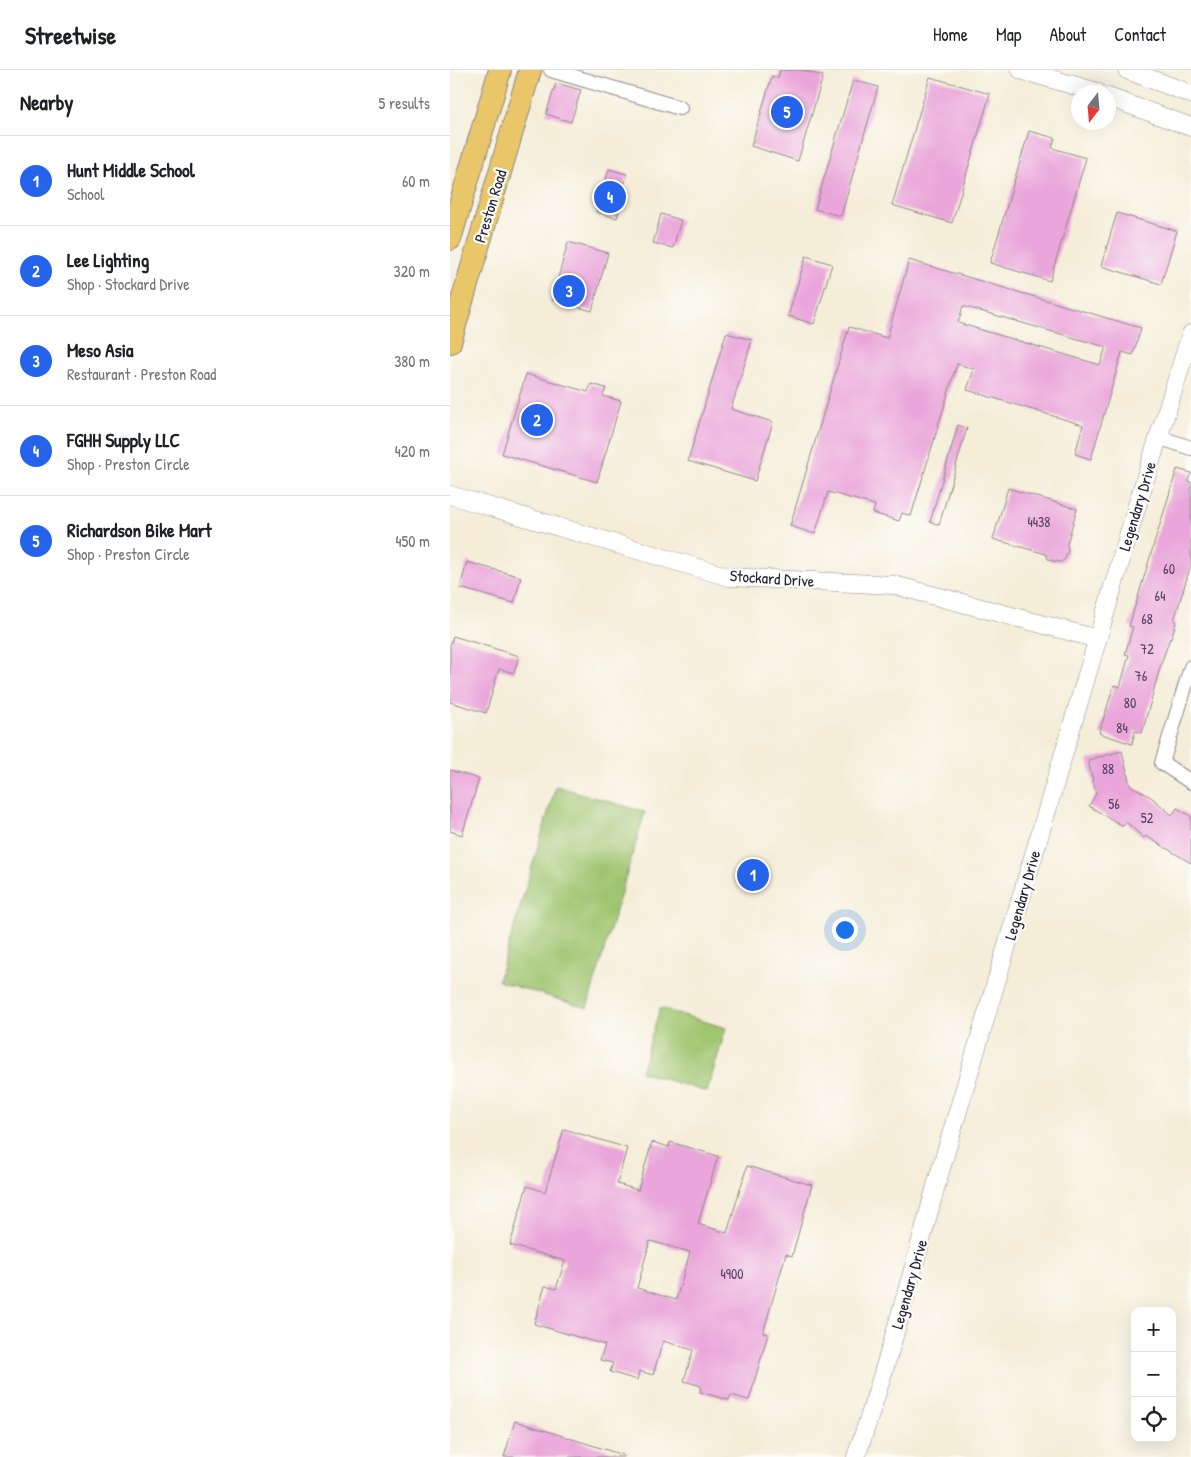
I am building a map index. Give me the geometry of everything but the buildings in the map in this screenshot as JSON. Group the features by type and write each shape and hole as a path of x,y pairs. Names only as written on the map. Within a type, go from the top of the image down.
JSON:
{"main road":[{"name":"Preston Road","path":"450,240 500,70"},
{"name":"Preston Road","path":"450,342 530,70"}],"street":[{"path":"551,70 680,108"},
{"path":"1128,70 1191,94"},
{"path":"1028,71 1074,85"},
{"path":"1116,100 1191,127"},
{"name":"Legendary Drive","path":"856,1457 871,1414 937,1182 1158,437 1191,334"},
{"path":"1158,437 1191,448"},
{"name":"Stockard Drive","path":"450,495 729,576 894,584 1098,639"},
{"path":"1191,666 1162,763 1191,782"}],"green space":[{"path":"556,786 645,812 587,1008 498,981"},
{"path":"660,1008 726,1028 707,1092 641,1072"}],"place":[{"name":"Richardson Bike Mart","path":"787,112"},
{"name":"FGHH Supply LLC","path":"610,197"},
{"name":"Meso Asia","path":"569,291"},
{"name":"Lee Lighting","path":"537,420"},
{"name":"Hunt Middle School","path":"753,875"}]}
